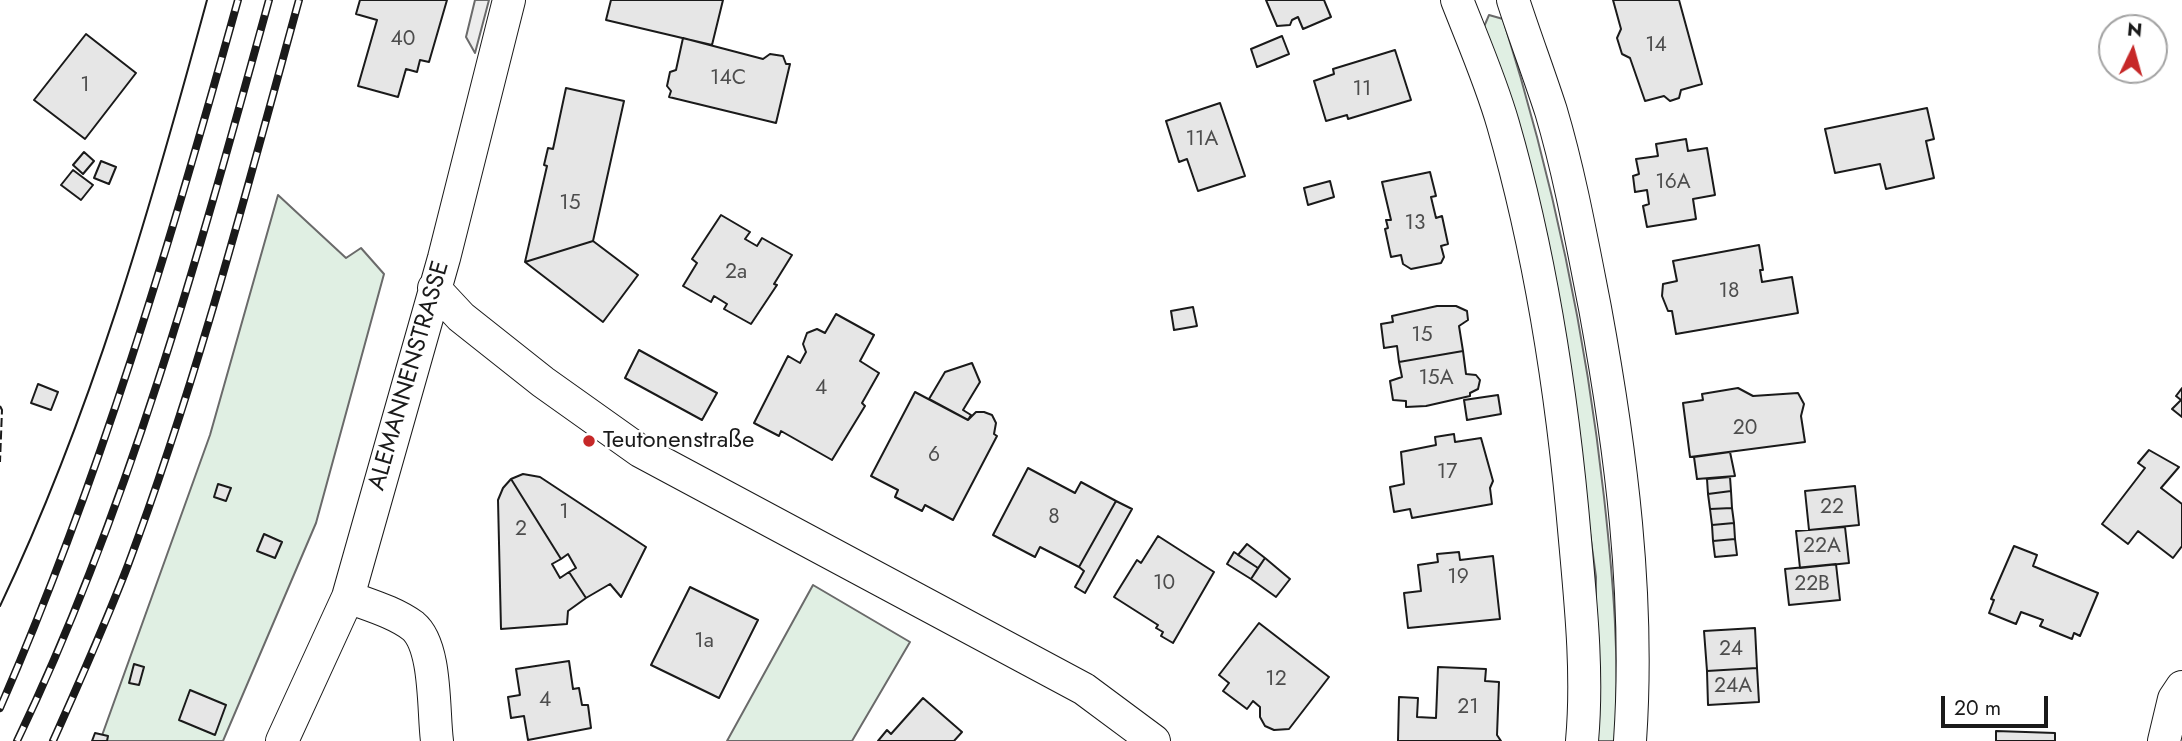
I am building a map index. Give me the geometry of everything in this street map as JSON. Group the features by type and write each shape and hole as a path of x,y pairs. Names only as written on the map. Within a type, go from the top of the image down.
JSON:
{"street":[{"name":"ALEMANNENSTRASSE","path":"282,741 348,597 434,288 509,0"},
{"path":"1457,0 1502,123 1531,242 1555,367 1571,489 1581,612 1582,741"},
{"path":"1513,0 1551,113 1580,231 1604,360 1622,481 1633,610 1630,741"},
{"path":"434,288 461,317 640,450 1084,690 1154,741"},
{"path":"348,597 389,612 415,627 430,658 437,741"},
{"path":"2164,741 2174,699 2182,687"}],"green space":[{"path":"1489,15 1503,19 1521,78 1552,196 1588,375 1613,588 1617,680 1615,741 1595,741 1596,577 1582,475 1483,29"},
{"path":"278,195 346,258 361,248 384,274 316,523 223,741 100,741 210,435"},
{"path":"813,585 910,642 852,741 727,741"}],"shaded area":[{"path":"475,0 489,0 475,53 466,37"}],"building":[{"path":"360,0 447,0 429,62 420,60 417,72 406,69 398,97 358,86 377,20 356,14"},
{"path":"611,0 723,0 712,45 606,20"},
{"path":"1266,0 1324,0 1331,17 1303,29 1298,17 1292,20 1290,25 1277,26"},
{"path":"1613,0 1679,0 1702,84 1681,90 1679,98 1670,101 1664,96 1645,101 1630,58 1622,54 1617,38 1621,29"},
{"path":"86,34 136,73 85,139 34,100"},
{"path":"1282,36 1289,54 1257,67 1251,49"},
{"path":"683,38 763,59 770,54 783,56 786,64 790,64 776,123 669,97 671,91 667,86 670,72 676,70"},
{"path":"1395,50 1411,100 1348,119 1347,115 1326,121 1314,81 1334,74 1333,69"},
{"path":"566,88 624,101 593,241 525,262 547,166 544,165 548,148 553,149"},
{"path":"1220,103 1245,176 1198,191 1187,159 1179,162 1166,121"},
{"path":"1927,108 1934,139 1926,141 1934,178 1886,189 1880,164 1835,173 1825,129"},
{"path":"1686,139 1688,151 1707,148 1715,195 1693,199 1696,219 1647,227 1643,206 1649,204 1647,190 1635,192 1633,176 1639,174 1636,159 1658,156 1656,144"},
{"path":"84,152 94,161 83,174 73,165"},
{"path":"101,161 116,167 109,184 94,178"},
{"path":"73,170 93,185 81,200 61,185"},
{"path":"1430,172 1436,196 1431,197 1436,218 1442,216 1448,244 1441,246 1444,257 1441,263 1411,269 1403,264 1401,255 1391,257 1385,229 1388,228 1386,220 1391,220 1382,182"},
{"path":"1330,181 1334,197 1308,205 1304,188"},
{"path":"721,215 750,232 745,239 757,246 762,238 792,255 774,284 777,285 751,324 724,309 727,304 714,296 711,302 683,286 697,263 692,259"},
{"path":"593,241 638,275 603,322 525,262"},
{"path":"1759,245 1762,282 1792,277 1798,313 1676,334 1672,311 1668,311 1662,296 1663,284 1677,281 1673,261"},
{"path":"1437,306 1456,306 1467,311 1468,320 1459,326 1463,351 1399,362 1397,346 1384,348 1381,324 1393,322 1392,316"},
{"path":"1193,307 1197,326 1174,330 1171,311"},
{"path":"836,314 874,335 860,361 879,373 862,403 865,406 832,460 781,431 779,436 754,423 788,356 800,363 806,352 803,344 807,333 817,329 825,333"},
{"path":"639,350 717,393 702,420 625,378"},
{"path":"1463,351 1466,374 1476,375 1480,380 1478,389 1470,393 1470,396 1426,406 1406,407 1406,401 1393,400 1390,381 1402,377 1399,362"},
{"path":"972,363 980,382 963,410 971,415 968,420 929,399 945,372"},
{"path":"38,384 58,392 51,410 31,403"},
{"path":"1738,388 1753,396 1798,393 1804,404 1801,416 1805,442 1690,457 1683,403 1703,400 1702,394"},
{"path":"2182,388 2182,417 2172,409 2181,400 2176,396"},
{"path":"915,392 968,420 976,412 984,412 992,415 996,423 994,434 997,436 953,520 925,505 922,511 895,497 898,490 871,476"},
{"path":"1498,395 1501,414 1467,420 1464,400"},
{"path":"1454,434 1455,442 1481,438 1493,481 1490,488 1492,504 1412,518 1410,509 1394,512 1390,487 1404,484 1401,452 1436,445 1435,437"},
{"path":"2149,450 2179,467 2161,488 2182,504 2182,546 2173,558 2138,531 2128,544 2102,524 2145,468 2138,463"},
{"path":"1730,452 1735,476 1697,479 1694,457"},
{"path":"1028,468 1075,493 1081,482 1116,501 1079,567 1040,547 1035,557 993,535"},
{"path":"523,474 540,477 646,547 621,597 610,584 586,598 569,572 576,568 568,554 561,559 511,479"},
{"path":"1730,477 1731,491 1708,494 1707,479"},
{"path":"511,479 561,559 552,564 560,578 569,572 586,598 568,611 567,624 501,629 498,500"},
{"path":"218,484 231,488 226,501 214,497"},
{"path":"1855,486 1859,525 1809,530 1805,491"},
{"path":"1731,491 1732,508 1710,509 1708,494"},
{"path":"1116,501 1132,509 1085,593 1075,587 1084,571 1079,567"},
{"path":"1732,508 1734,523 1712,525 1710,509"},
{"path":"1734,523 1735,539 1713,541 1712,525"},
{"path":"1845,527 1849,563 1800,568 1796,531"},
{"path":"264,534 282,542 275,558 257,551"},
{"path":"1158,536 1214,572 1173,643 1161,636 1163,632 1156,628 1158,625 1114,597 1137,560 1141,563"},
{"path":"1735,539 1737,555 1715,557 1713,541"},
{"path":"1247,544 1265,558 1258,568 1238,555"},
{"path":"2014,546 2037,555 2033,566 2098,593 2080,636 2074,633 2072,639 2040,626 2043,620 2021,612 2016,624 1989,613 1994,600 1991,599"},
{"path":"1234,552 1258,568 1251,579 1227,564"},
{"path":"1459,552 1460,560 1493,556 1500,619 1408,628 1404,593 1421,591 1418,565 1438,562 1437,554"},
{"path":"1265,558 1290,579 1276,597 1251,579"},
{"path":"1836,564 1840,600 1789,605 1785,569"},
{"path":"690,587 758,620 719,698 651,665"},
{"path":"1259,623 1329,677 1289,729 1274,730 1265,726 1260,717 1260,707 1253,701 1247,709 1223,691 1229,683 1219,675"},
{"path":"1755,628 1757,668 1707,671 1704,631"},
{"path":"569,661 573,689 579,688 582,705 588,705 591,728 528,740 524,716 511,718 508,697 520,695 516,669"},
{"path":"134,664 144,667 139,685 129,683"},
{"path":"1438,667 1486,669 1485,681 1499,682 1497,735 1501,741 1398,741 1399,697 1418,698 1417,717 1436,718"},
{"path":"1757,668 1759,702 1708,705 1707,671"},
{"path":"190,690 226,705 215,735 179,720"},
{"path":"923,698 962,732 954,741 878,741 887,730 891,734"},
{"path":"1996,731 2055,733 2055,741 1996,741"},
{"path":"95,733 108,736 107,741 92,741"}],"tram line":[{"path":"0,606 63,459 117,308 207,0"}],"railway":[{"path":"0,708 36,622 102,447 160,270 238,0"},
{"path":"17,741 94,561 160,376 269,0"},
{"path":"53,741 119,587 177,426 220,284 299,0"}],"fence":[{"path":"0,406 0,462"}],"place":[{"name":"Teutonenstraße","path":"589,441"}]}
